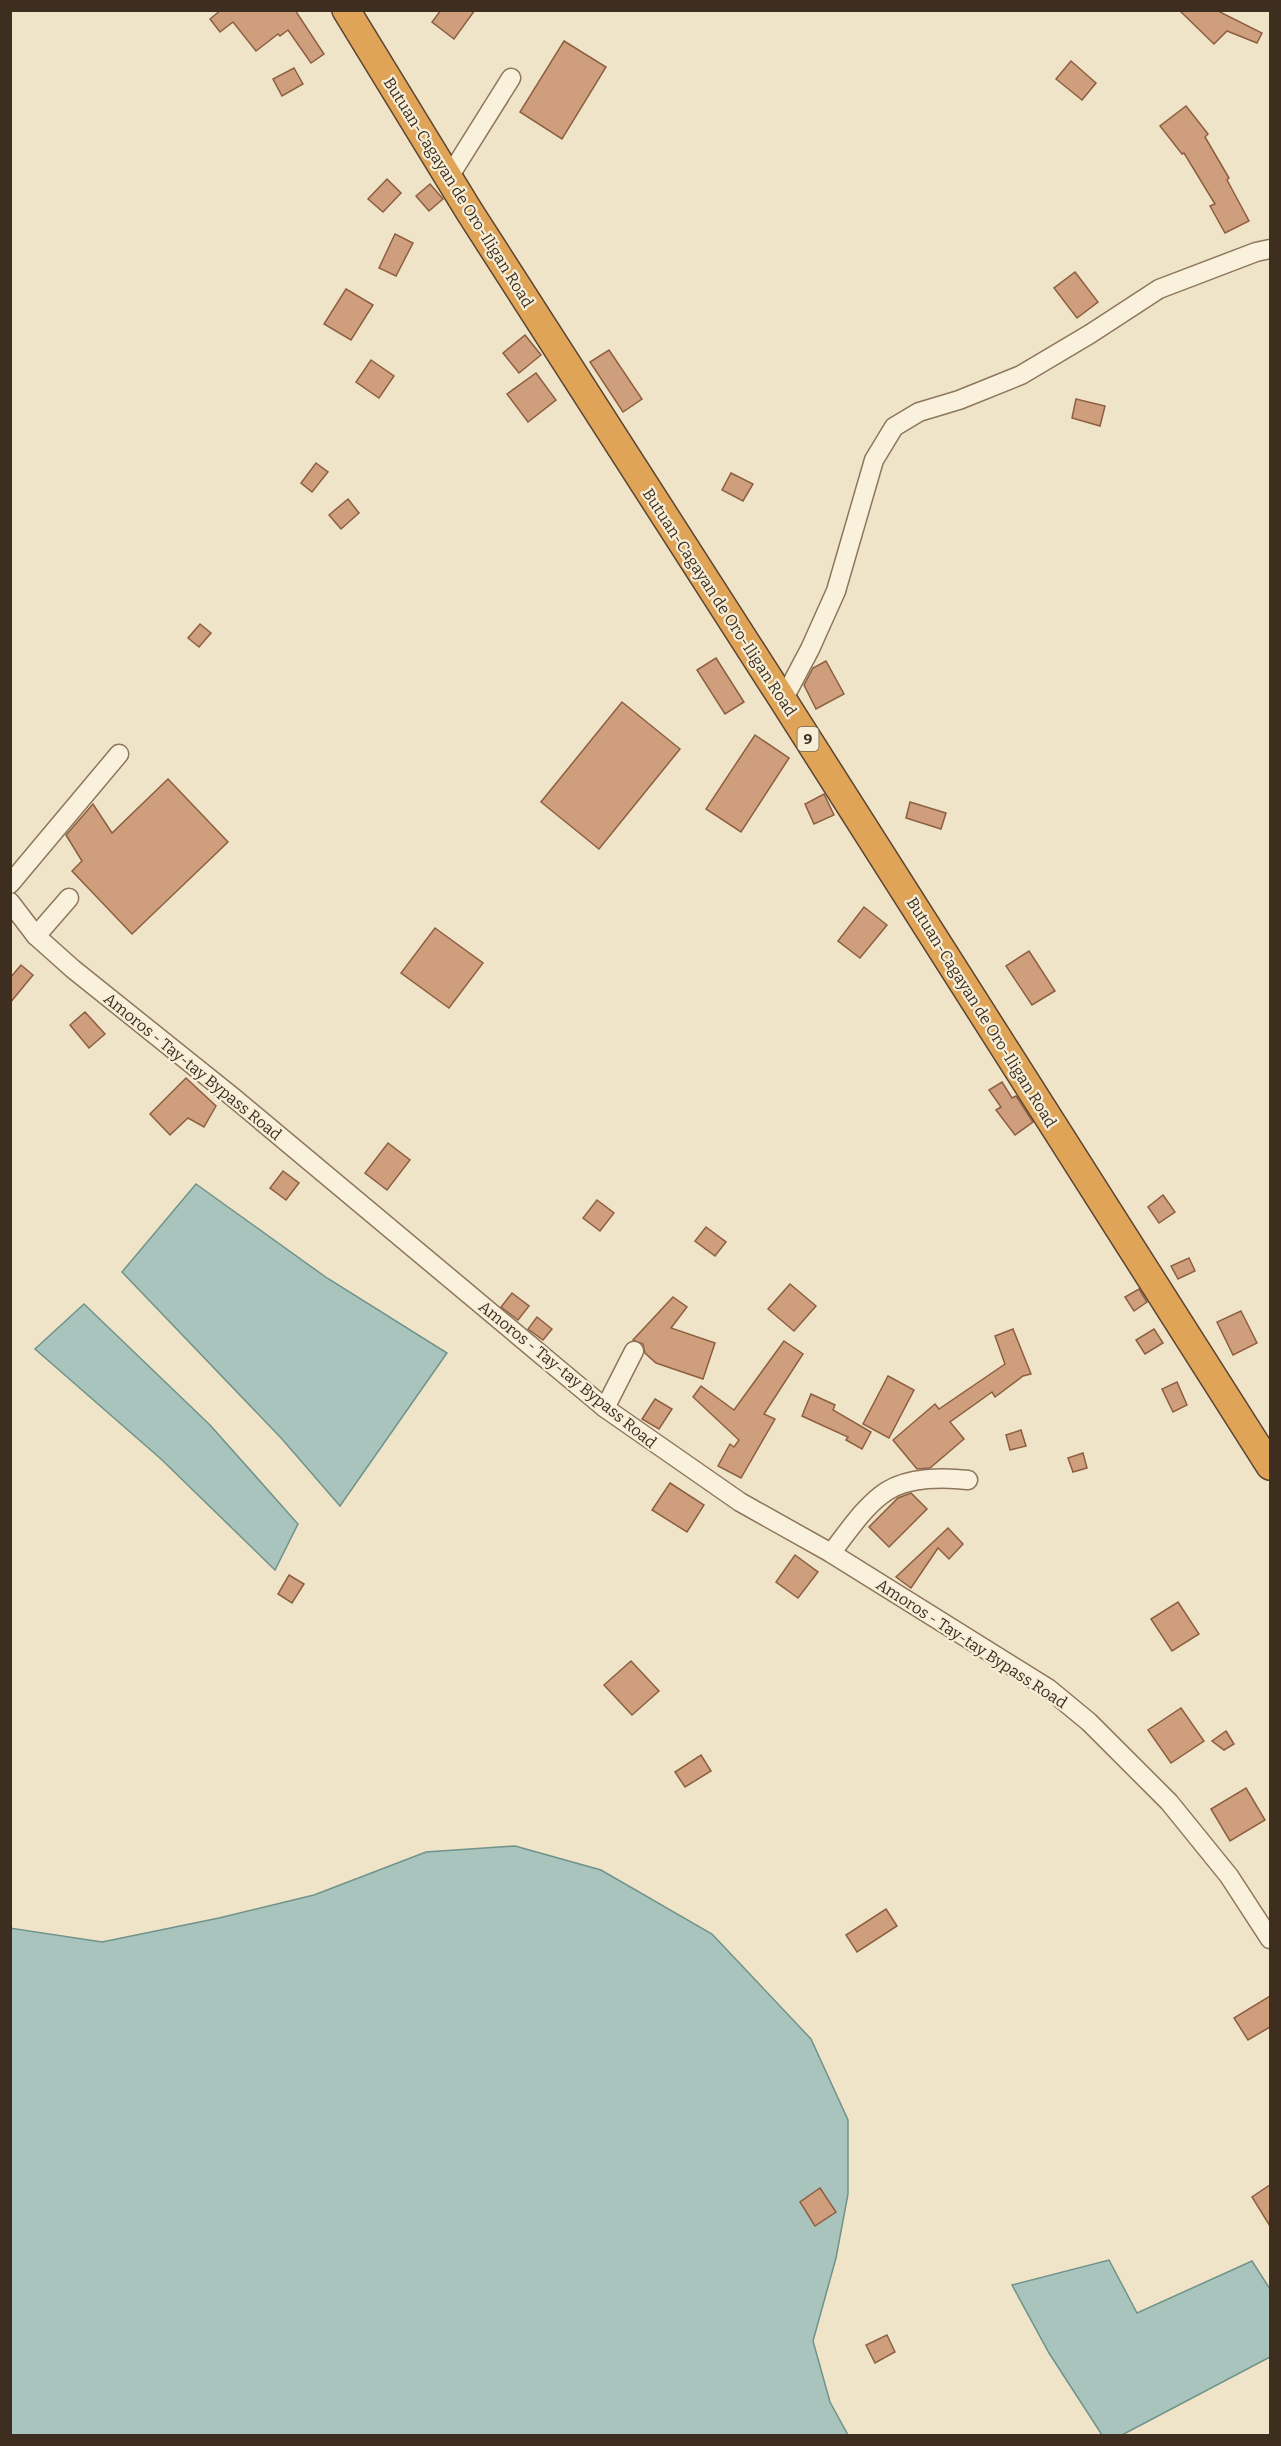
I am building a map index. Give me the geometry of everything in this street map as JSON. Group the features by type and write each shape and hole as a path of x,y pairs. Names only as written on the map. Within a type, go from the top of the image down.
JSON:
{"highway":[{"name":"Butuan-Cagayan de Oro-Iligan Road","path":"346,10 449,177 1270,1466"}],"street":[{"path":"449,177 511,78"},
{"path":"783,700 810,649 836,591 874,460 894,427 919,411 959,400 1021,375 1159,289 1270,249"},
{"path":"10,884 119,753"},
{"path":"36,936 69,898"},
{"name":"Amoros - Tay-tay Bypass Road","path":"10,902 36,936 73,969 234,1098 605,1408 740,1502 831,1553 1049,1689 1089,1722 1169,1802 1229,1876 1270,1940"},
{"path":"605,1408 634,1351"},
{"path":"831,1553 862,1514 888,1491 933,1478 969,1480"}],"water":[{"path":"196,1184 327,1278 447,1353 340,1506 282,1439 122,1272"},
{"path":"84,1304 210,1425 298,1524 275,1570 161,1459 35,1349"},
{"path":"515,1846 601,1870 712,1934 811,2039 848,2120 848,2194 836,2258 813,2341 830,2402 848,2435 11,2435 10,1928 102,1942 219,1918 314,1895 426,1852"},
{"path":"1109,2260 1137,2313 1252,2261 1270,2289 1270,2357 1122,2435 1102,2435 1049,2353 1012,2285"}],"building":[{"path":"221,10 295,10 324,54 311,63 288,30 280,36 278,34 256,51 233,22 220,32 210,19"},
{"path":"441,10 475,10 454,39 432,22"},
{"path":"1179,10 1216,10 1262,33 1257,43 1227,31 1214,44"},
{"path":"564,41 606,67 562,139 520,112"},
{"path":"1071,61 1096,83 1082,100 1056,79"},
{"path":"294,68 303,84 282,96 273,79"},
{"path":"1186,106 1208,134 1205,137 1229,178 1227,180 1249,221 1225,233 1210,206 1215,204 1184,153 1182,154 1160,126"},
{"path":"387,179 401,193 383,212 368,199"},
{"path":"430,184 443,199 429,211 416,196"},
{"path":"395,234 413,243 396,276 379,268"},
{"path":"1075,272 1098,302 1077,318 1054,288"},
{"path":"346,289 373,305 351,340 324,324"},
{"path":"525,335 541,355 519,373 503,353"},
{"path":"609,350 642,399 623,412 590,362"},
{"path":"371,360 394,376 379,398 356,382"},
{"path":"536,373 556,400 528,422 507,394"},
{"path":"1076,399 1105,406 1100,426 1072,418"},
{"path":"316,463 328,472 312,492 301,483"},
{"path":"731,473 753,484 743,501 722,490"},
{"path":"348,499 359,513 341,529 329,515"},
{"path":"200,624 211,633 199,647 188,638"},
{"path":"716,658 744,702 725,714 697,670"},
{"path":"826,661 844,694 816,709 804,685 813,668"},
{"path":"622,702 680,749 599,849 541,802"},
{"path":"755,735 789,758 741,832 706,809"},
{"path":"168,779 228,842 132,934 72,871 82,861 66,835 93,804 112,833"},
{"path":"824,794 834,815 814,824 805,804"},
{"path":"910,802 946,813 941,829 906,818"},
{"path":"864,907 887,925 860,958 838,941"},
{"path":"435,928 483,963 449,1008 401,973"},
{"path":"1029,951 1055,991 1032,1005 1006,966"},
{"path":"21,965 33,975 10,1003 10,978"},
{"path":"85,1012 105,1034 89,1048 70,1025"},
{"path":"186,1078 216,1106 204,1127 188,1118 170,1135 150,1114"},
{"path":"1002,1082 1012,1098 1016,1096 1033,1122 1015,1135 996,1110 1001,1107 989,1090"},
{"path":"388,1143 410,1160 387,1190 365,1173"},
{"path":"283,1171 299,1183 286,1200 270,1188"},
{"path":"1163,1195 1175,1212 1159,1223 1148,1207"},
{"path":"597,1200 614,1213 600,1231 583,1218"},
{"path":"706,1227 726,1242 715,1256 695,1241"},
{"path":"1189,1258 1195,1271 1178,1279 1171,1266"},
{"path":"790,1284 816,1306 794,1331 768,1309"},
{"path":"1139,1289 1147,1302 1134,1311 1125,1297"},
{"path":"512,1293 529,1306 518,1320 501,1307"},
{"path":"673,1297 687,1307 671,1328 715,1343 703,1379 656,1363 645,1353 643,1344 633,1340"},
{"path":"1241,1311 1257,1343 1233,1355 1217,1322"},
{"path":"537,1317 552,1329 543,1340 528,1329"},
{"path":"1013,1329 1031,1374 1023,1376 995,1397 992,1392 950,1422 964,1439 930,1468 917,1469 893,1440 935,1404 939,1409 1005,1364 995,1336"},
{"path":"1154,1329 1163,1343 1145,1354 1136,1340"},
{"path":"784,1341 803,1354 764,1414 775,1419 741,1478 718,1466 730,1444 734,1447 739,1440 693,1397 701,1386 734,1410"},
{"path":"888,1376 914,1390 889,1438 863,1424"},
{"path":"1177,1382 1187,1405 1173,1412 1162,1389"},
{"path":"811,1394 835,1405 833,1410 871,1432 862,1449 846,1440 848,1437 802,1416"},
{"path":"655,1399 672,1409 659,1429 642,1419"},
{"path":"1021,1430 1026,1446 1010,1450 1006,1435"},
{"path":"1083,1453 1087,1468 1073,1472 1068,1458"},
{"path":"670,1483 704,1505 687,1532 652,1510"},
{"path":"911,1493 927,1509 889,1547 869,1527 898,1498"},
{"path":"948,1528 963,1544 949,1559 938,1548 911,1588 896,1577"},
{"path":"795,1555 818,1572 798,1598 776,1582"},
{"path":"289,1575 304,1584 292,1603 278,1594"},
{"path":"1178,1602 1199,1634 1172,1651 1151,1619"},
{"path":"631,1661 659,1691 632,1715 604,1685"},
{"path":"1181,1708 1204,1741 1171,1763 1148,1730"},
{"path":"1226,1731 1234,1744 1224,1750 1212,1741"},
{"path":"701,1755 711,1771 685,1787 675,1772"},
{"path":"1246,1788 1265,1820 1230,1841 1211,1809"},
{"path":"886,1909 897,1926 857,1952 846,1935"},
{"path":"1270,1996 1270,2027 1248,2040 1234,2018"},
{"path":"1270,2185 1270,2226 1252,2197"},
{"path":"820,2188 836,2212 815,2226 800,2202"},
{"path":"887,2335 895,2352 875,2363 866,2345"}]}
